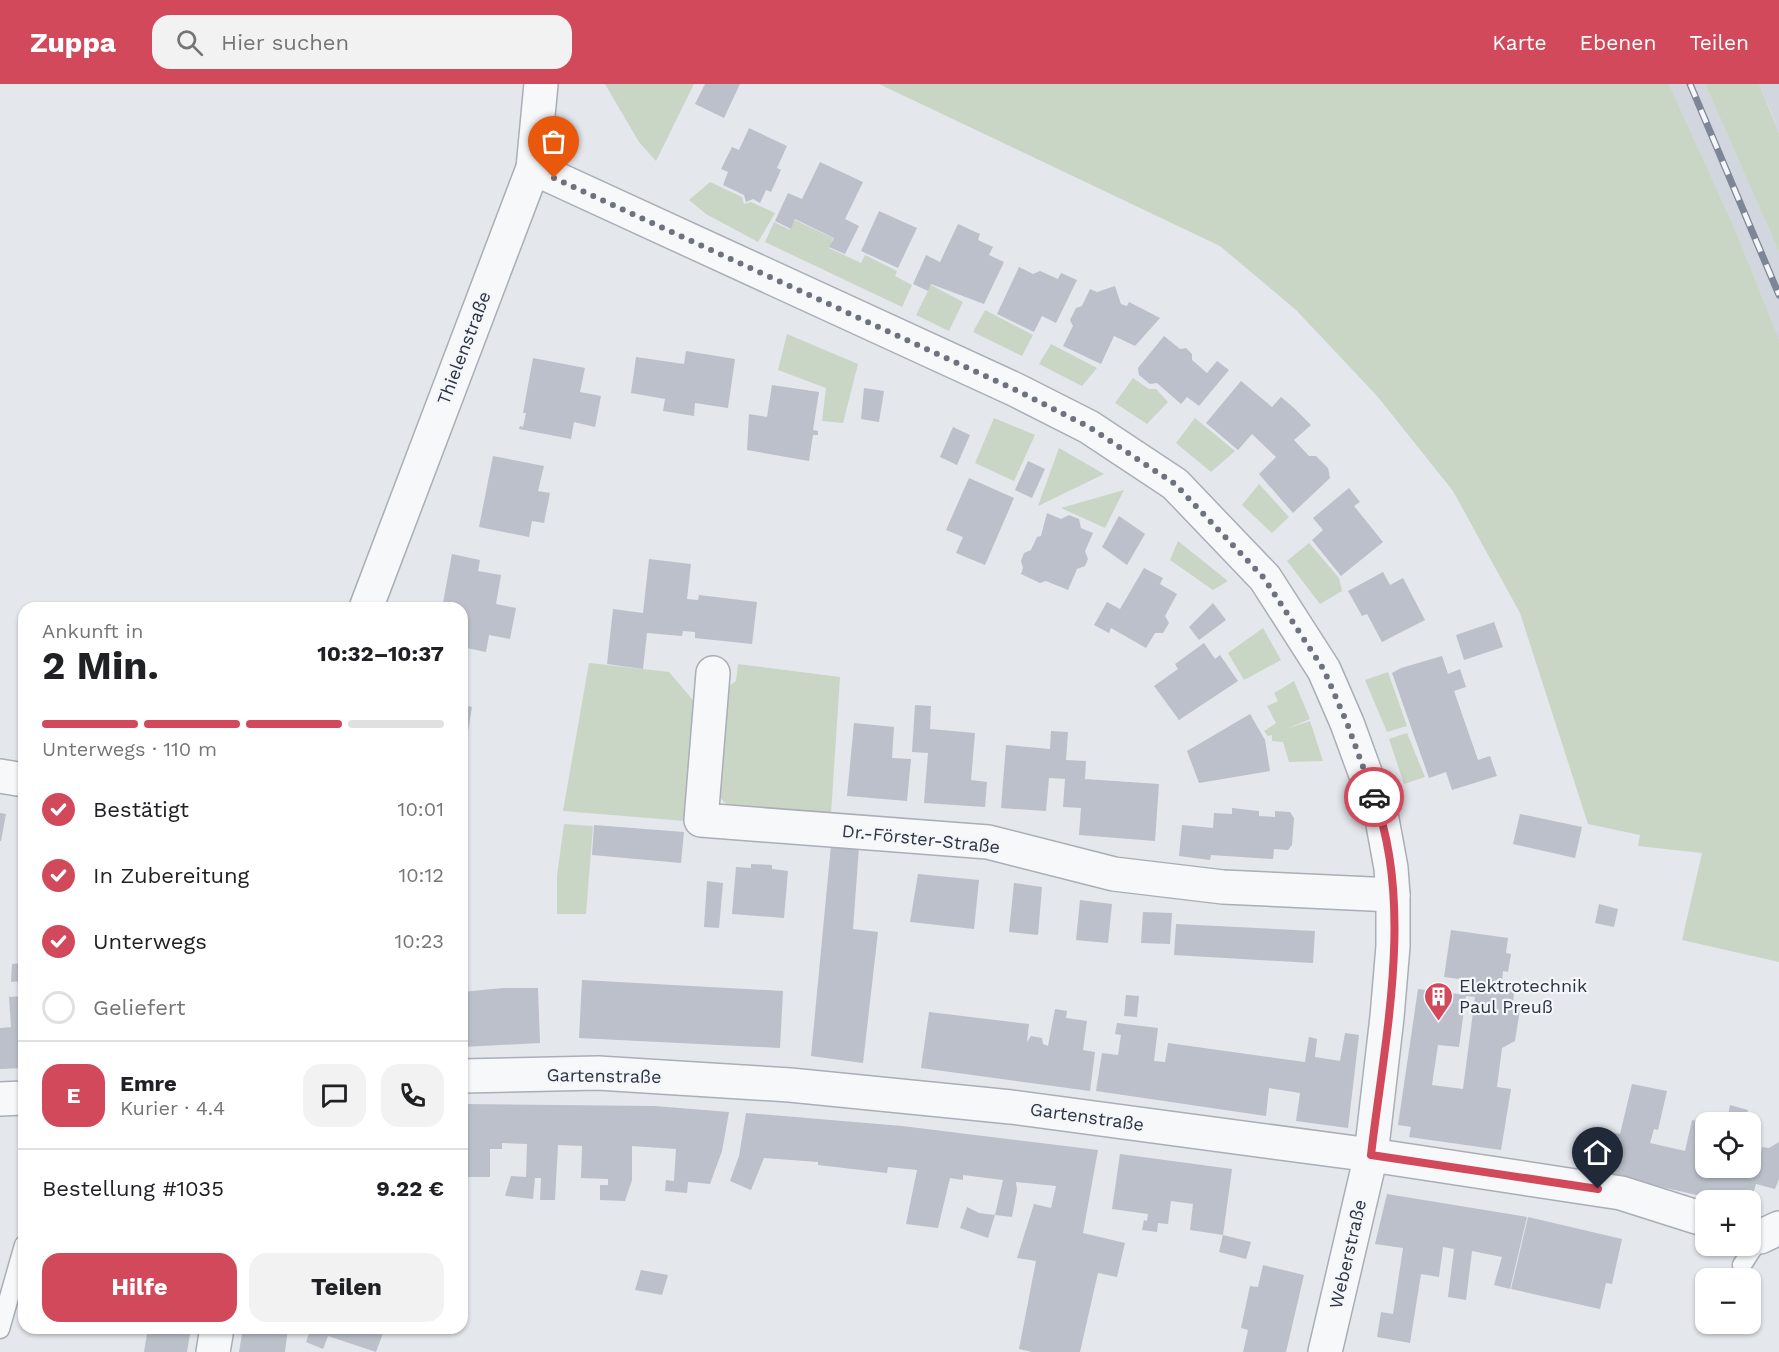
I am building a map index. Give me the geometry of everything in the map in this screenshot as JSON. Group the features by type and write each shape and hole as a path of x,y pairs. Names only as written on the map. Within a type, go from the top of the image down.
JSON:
{"street":[{"name":"Thielenstraße","path":"368,602 533,168 540,84"},
{"name":"Weberstraße","path":"533,168 1016,390 1089,427 1175,484 1264,578 1324,670 1347,723 1382,819 1391,868 1393,946 1371,1155 1325,1352"},
{"name":"Dr.-Förster-Straße","path":"713,673 701,820 988,842 1114,874 1223,886 1393,895"},
{"path":"0,776 18,779"},
{"name":"Gartenstraße","path":"468,1076 598,1073 790,1085 1011,1107 1371,1155 1621,1193 1695,1217"},
{"path":"0,1099 18,1098"},
{"path":"213,1352 216,1334"}],"lane":[{"path":"1742,1265 1763,1233"},
{"path":"0,1329 18,1266"}],"shaded area":[{"path":"1669,84 1705,84 1779,252 1779,339 1734,227"},
{"path":"1759,84 1779,84 1779,133 1771,112"}],"green space":[{"path":"605,84 694,84 656,161 639,142"},
{"path":"879,84 1669,84 1734,227 1779,339 1779,962 1682,940 1702,853 1638,846 1640,835 1588,824 1520,613 1453,491 1378,397 1296,310 1220,246"},
{"path":"1705,84 1759,84 1779,133 1779,252"},
{"path":"710,182 742,197 744,204 751,202 775,213 758,242 706,214 689,200"},
{"path":"795,220 833,238 829,248 861,263 865,255 897,271 895,276 912,285 902,307 765,242 774,222 790,230"},
{"path":"931,285 963,302 949,331 916,315"},
{"path":"985,310 1033,335 1022,356 973,332"},
{"path":"787,334 858,364 843,423 822,421 826,388 778,370"},
{"path":"1051,344 1097,368 1082,386 1039,364"},
{"path":"1133,378 1149,389 1156,389 1168,402 1147,424 1115,403"},
{"path":"994,418 1035,435 1014,481 975,463"},
{"path":"1195,418 1235,451 1211,472 1176,443"},
{"path":"1059,448 1104,474 1038,506"},
{"path":"1259,484 1289,517 1272,533 1242,505"},
{"path":"1124,490 1105,528 1061,508"},
{"path":"1178,541 1228,581 1213,590 1170,560"},
{"path":"1309,543 1339,578 1342,591 1320,604 1287,561"},
{"path":"1263,628 1281,660 1244,680 1228,653"},
{"path":"589,663 669,672 698,706 685,821 563,811"},
{"path":"738,664 840,677 831,814 728,806 712,789 723,690 736,681"},
{"path":"1388,672 1407,726 1387,732 1365,680"},
{"path":"1294,681 1310,719 1286,729 1310,721 1323,761 1289,762 1283,742 1272,741 1272,735 1268,736 1264,731 1276,723 1267,706 1278,701 1274,693"},
{"path":"1407,733 1425,777 1404,784 1389,739"},
{"path":"564,824 593,826 586,914 557,914 557,876"}],"building":[{"path":"705,84 740,84 724,118 695,104"},
{"path":"749,128 787,146 777,168 781,170 771,192 766,190 760,203 753,199 746,202 744,195 723,185 728,172 721,169 732,147 739,150"},
{"path":"820,162 863,182 845,219 859,226 845,254 829,247 834,238 795,219 791,229 775,221 788,193 802,199"},
{"path":"879,211 917,228 898,268 861,251"},
{"path":"958,224 980,234 978,240 993,247 989,255 1004,262 984,304 931,284 928,291 913,284 926,255 940,262"},
{"path":"1019,267 1033,274 1040,271 1058,279 1061,273 1077,280 1056,323 1042,316 1034,332 997,314"},
{"path":"1115,286 1121,304 1127,306 1129,302 1160,318 1135,346 1114,336 1101,364 1063,346 1073,326 1070,320 1076,308 1082,306 1090,289 1097,292"},
{"path":"1164,336 1180,349 1186,348 1192,354 1192,360 1207,373 1217,361 1229,370 1199,406 1187,397 1181,404 1157,383 1150,384 1139,375 1138,368"},
{"path":"686,351 735,359 728,408 695,403 694,416 663,411 665,399 631,393 636,357 684,364"},
{"path":"533,358 585,368 580,392 601,396 595,427 574,422 571,439 519,429 520,426 523,427 526,413 523,413"},
{"path":"1241,381 1272,407 1281,397 1311,425 1294,440 1309,456 1316,456 1328,468 1330,478 1293,513 1259,474 1276,457 1252,434 1238,450 1206,423"},
{"path":"772,385 819,392 813,430 818,431 818,435 813,435 809,461 747,450 749,414 767,417"},
{"path":"864,388 884,391 879,422 861,419"},
{"path":"953,427 970,435 957,465 940,457"},
{"path":"493,456 544,466 538,491 550,493 544,523 532,521 529,537 479,527"},
{"path":"1028,461 1045,469 1032,498 1015,490"},
{"path":"969,478 1014,498 985,565 956,553 963,537 946,530"},
{"path":"1349,488 1360,502 1354,506 1383,542 1341,576 1312,540 1323,530 1313,518"},
{"path":"1047,513 1061,519 1069,515 1079,519 1081,528 1093,533 1085,551 1088,559 1085,566 1077,569 1068,590 1046,581 1040,583 1021,574 1023,568 1021,561 1024,553 1031,550 1037,537 1041,536"},
{"path":"1119,516 1145,534 1127,565 1102,547"},
{"path":"452,554 480,560 478,571 501,575 496,604 516,608 510,639 489,635 486,652 468,648 468,602 443,602"},
{"path":"649,559 691,564 687,599 698,600 699,595 757,602 752,644 695,638 695,632 683,631 682,636 647,633 643,669 607,664 613,609 643,613"},
{"path":"1144,568 1163,578 1160,584 1177,594 1165,616 1169,623 1163,633 1155,633 1146,648 1111,628 1109,633 1094,625 1107,602 1120,609"},
{"path":"1383,572 1390,585 1403,578 1425,620 1382,642 1367,614 1362,616 1348,591"},
{"path":"1213,603 1226,620 1199,640 1189,627"},
{"path":"1494,622 1503,647 1464,660 1456,635"},
{"path":"1204,643 1215,659 1220,655 1238,681 1179,720 1154,686 1178,669 1175,664"},
{"path":"1442,656 1448,674 1460,669 1466,687 1454,691 1478,760 1490,756 1497,776 1452,790 1446,772 1429,778 1392,673 1401,668"},
{"path":"915,705 931,706 930,729 975,733 971,780 987,782 985,807 924,803 928,753 912,752"},
{"path":"468,706 472,707 468,731"},
{"path":"1250,714 1265,740 1270,771 1199,783 1187,751"},
{"path":"854,723 894,727 892,758 911,759 907,801 847,796"},
{"path":"1051,731 1068,732 1066,760 1086,761 1085,779 1159,784 1155,841 1079,835 1081,808 1063,807 1065,779 1049,778 1046,811 1001,808 1006,745 1050,749"},
{"path":"1232,808 1259,811 1259,816 1275,817 1275,811 1290,812 1294,818 1292,845 1288,850 1274,849 1273,859 1211,855 1210,860 1179,856 1182,825 1213,828 1214,813 1232,814"},
{"path":"0,813 6,814 1,841 0,841"},
{"path":"1520,814 1582,827 1575,858 1513,844"},
{"path":"594,825 684,832 681,863 592,855"},
{"path":"831,845 859,847 853,929 878,932 863,1063 811,1056"},
{"path":"751,864 772,865 772,869 788,871 784,918 732,914 736,867 751,868"},
{"path":"918,874 979,880 974,929 910,922"},
{"path":"707,881 723,883 719,928 704,927"},
{"path":"1014,883 1042,887 1038,935 1009,932"},
{"path":"1080,900 1112,904 1108,943 1076,940"},
{"path":"1599,904 1618,909 1614,927 1595,923"},
{"path":"1143,912 1172,913 1170,944 1141,943"},
{"path":"1176,924 1315,931 1313,963 1174,955"},
{"path":"1451,930 1508,938 1506,953 1511,954 1508,972 1503,971 1502,984 1515,986 1513,1002 1521,1003 1515,1041 1502,1048 1497,1087 1511,1089 1501,1150 1409,1137 1411,1127 1398,1125 1418,989 1465,995 1467,980 1444,977","holes":["1466,996 1475,997 1463,1089 1432,1085 1438,1045 1459,1047"]},
{"path":"12,964 18,964 18,981 11,982"},
{"path":"582,980 783,991 780,1048 579,1038"},
{"path":"538,988 540,1043 468,1047 468,991"},
{"path":"1126,995 1139,996 1137,1017 1124,1016"},
{"path":"18,996 18,1068 0,1069 0,1028 11,1027 9,997"},
{"path":"1055,1009 1067,1011 1066,1018 1087,1021 1083,1050 1095,1052 1090,1091 921,1068 929,1012 1029,1024 1027,1042 1031,1036 1042,1038 1043,1044 1048,1046"},
{"path":"1117,1023 1158,1028 1154,1061 1165,1062 1168,1043 1305,1062 1309,1037 1317,1039 1315,1057 1340,1061 1345,1033 1359,1035 1348,1128 1296,1121 1300,1093 1269,1088 1266,1116 1096,1091 1102,1053 1118,1055 1121,1035 1115,1034"},
{"path":"1632,1084 1667,1091 1658,1130 1654,1129 1650,1143 1685,1151 1692,1120 1695,1121 1695,1178 1761,1178 1762,1147 1769,1148 1779,1142 1779,1179 1775,1189 1756,1184 1754,1190 1695,1190 1695,1195 1586,1170 1595,1128 1620,1134"},
{"path":"468,1104 654,1106 729,1112 722,1151 710,1184 688,1182 687,1193 665,1191 666,1180 674,1181 676,1149 632,1146 632,1180 625,1201 600,1200 600,1185 608,1185 608,1179 581,1178 582,1146 558,1145 555,1200 540,1200 541,1178 535,1178 533,1199 505,1196 511,1176 526,1177 527,1144 502,1143 502,1149 490,1149 490,1177 468,1177"},
{"path":"1730,1105 1748,1110 1748,1112 1729,1112"},
{"path":"746,1113 902,1126 1098,1150 1083,1233 1125,1243 1117,1277 1098,1273 1080,1352 1032,1352 1019,1349 1036,1261 1017,1258 1034,1204 1051,1208 1056,1186 1016,1182 1017,1190 1012,1217 995,1215 1003,1180 963,1175 963,1180 950,1178 938,1228 906,1224 917,1170 888,1167 887,1173 818,1165 818,1162 764,1158 751,1190 730,1181 739,1156"},
{"path":"1120,1154 1232,1169 1223,1235 1190,1230 1193,1204 1171,1201 1168,1224 1158,1223 1157,1232 1142,1230 1148,1214 1112,1209"},
{"path":"1387,1194 1527,1217 1510,1289 1494,1285 1502,1257 1472,1251 1466,1300 1448,1297 1454,1249 1443,1247 1439,1277 1421,1274 1410,1343 1377,1337 1381,1312 1393,1314 1403,1248 1375,1244"},
{"path":"967,1207 979,1213 995,1215 988,1238 960,1228"},
{"path":"1528,1217 1622,1239 1612,1284 1606,1283 1600,1309 1511,1289"},
{"path":"1223,1235 1251,1242 1246,1259 1219,1252"},
{"path":"1263,1265 1304,1275 1286,1352 1243,1352 1248,1330 1241,1328 1250,1286 1258,1287"},
{"path":"641,1270 668,1275 662,1295 635,1290"},
{"path":"147,1334 190,1334 187,1352 144,1352"},
{"path":"242,1334 287,1334 285,1352 239,1352"},
{"path":"309,1334 383,1334 376,1352 328,1336 323,1349 306,1342"}],"railway":[{"path":"1690,84 1779,295"}],"way so far":[{"path":"554,178 1016,390 1089,427 1175,484 1264,578 1324,670 1347,723 1374,797"}],"place":[{"name":"Elektrotechnik Paul Preuß","path":"1438,1022"}],"route":[{"path":"1374,797 1382,819 1391,868 1393,946 1371,1155 1598,1189"}]}
